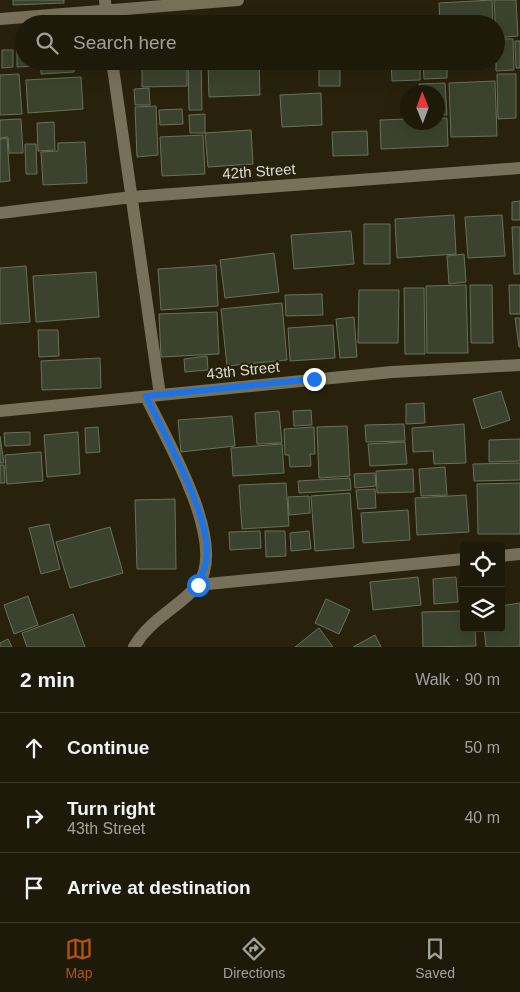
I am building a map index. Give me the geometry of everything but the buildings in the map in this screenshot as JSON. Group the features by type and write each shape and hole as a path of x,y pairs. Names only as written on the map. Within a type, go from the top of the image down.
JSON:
{"street":[{"path":"30,15 105,5 238,0"},
{"path":"0,19 15,17"},
{"path":"113,70 160,395"},
{"name":"42th Street","path":"0,213 132,197 520,168"},
{"name":"43th Street","path":"0,411 392,372 520,366"},
{"path":"134,647 140,636 198,585 207,556 204,529 193,497 146,396"},
{"path":"505,556 520,554"},
{"path":"198,585 460,559"}],"route":[{"path":"198,585 207,556 204,529 193,497 146,396 314,379"}]}
